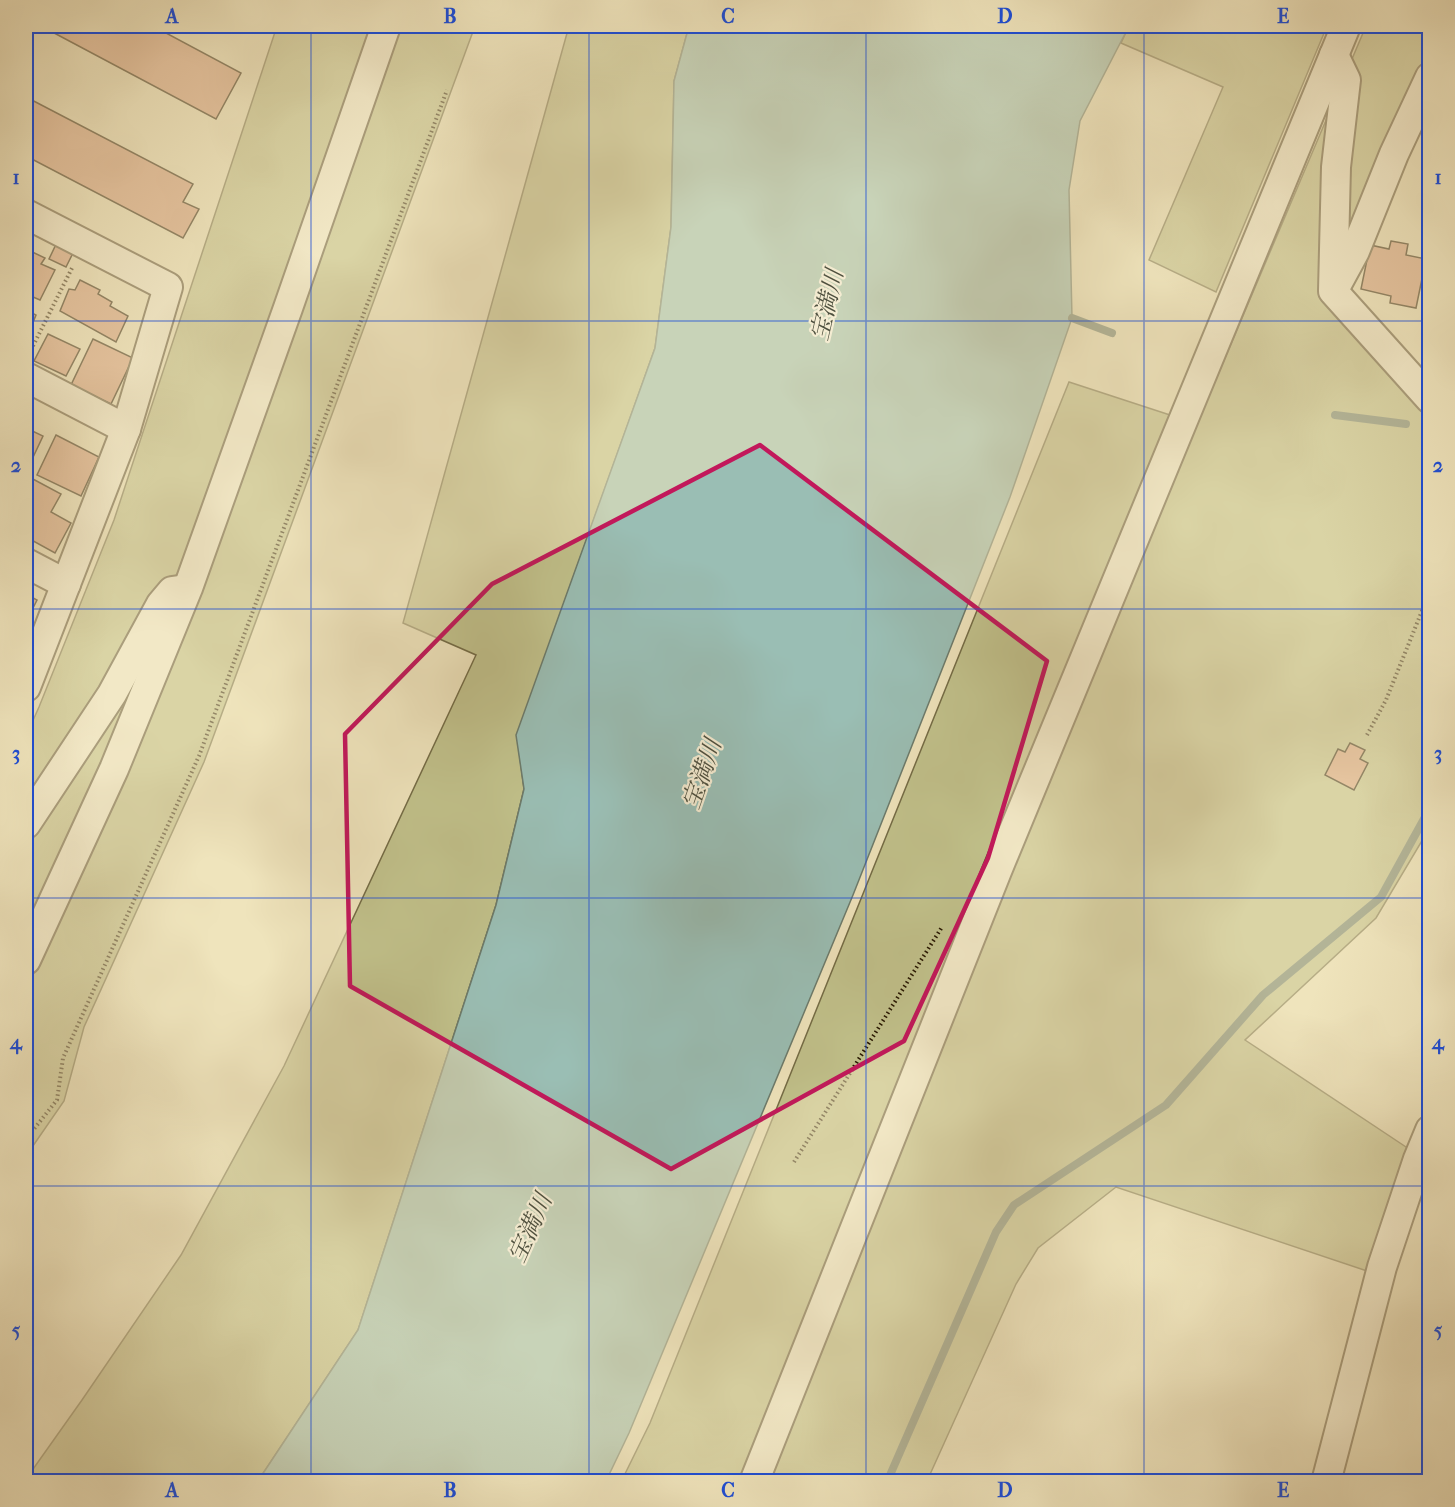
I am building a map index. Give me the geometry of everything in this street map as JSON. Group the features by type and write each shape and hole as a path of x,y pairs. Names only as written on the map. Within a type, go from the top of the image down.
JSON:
{"street":[{"path":"26,960 114,769 188,588 386,26"},
{"path":"754,1482 997,872 1346,26"},
{"path":"1334,55 1346,80 1336,167 1333,291 1430,399"},
{"path":"1333,291 1355,252 1394,154 1430,77"},
{"path":"26,214 168,287 126,429 26,687"},
{"path":"28,364 126,429"},
{"path":"26,563 66,584"},
{"path":"26,824 112,694 161,604 172,591 188,588"},
{"path":"1326,1482 1382,1267 1430,1130"}],"path":[{"path":"26,1139 57,1100 63,1058 199,756 447,90"},
{"path":"28,364 84,244"},
{"path":"1367,735 1386,700 1430,591"},
{"path":"794,1162 947,918"}],"highlighted area":[{"path":"760,445 1047,661 988,858 904,1041 671,1169 350,986 345,734 492,584"}],"green space":[{"path":"277,26 475,26 204,762 84,1027 64,1101 26,1156 26,736 114,520"},
{"path":"569,26 689,26 674,81 671,227 655,348 517,735 524,789 496,905 358,1330 258,1481 26,1482 181,1255 284,1066 476,655 403,623"},
{"path":"1129,26 1327,26 1216,292 1149,260 1223,87 1121,43"},
{"path":"1366,26 1429,26 1429,54 1321,294 1429,408 1429,829 1376,918 1245,1040 1409,1149 1370,1272 1116,1187 1038,1248 1016,1284 927,1481 621,1482 650,1423 1069,382 1170,415 1154,453 1180,464"}],"water":[{"name":"宝満川","path":"689,26 1129,26 1080,121 1069,190 1072,318 1010,497 853,895 629,1433 606,1481 258,1481 358,1330 496,905 524,789 516,735 655,348 671,227 674,81"}],"building":[{"path":"41,26 153,26 241,73 216,119"},
{"path":"26,97 193,184 183,202 199,209 183,238 26,156"},
{"path":"60,236 77,245 66,267 49,259"},
{"path":"1391,241 1408,244 1406,255 1426,259 1416,308 1390,303 1391,296 1361,289 1370,245 1389,249"},
{"path":"28,250 45,258 41,264 55,270 40,300 26,294"},
{"path":"80,280 100,290 98,294 112,302 110,306 128,316 116,342 60,311 69,289 75,290"},
{"path":"1427,302 1430,302 1430,334 1425,333"},
{"path":"26,310 36,315 26,339"},
{"path":"48,334 80,349 66,376 34,361"},
{"path":"93,339 133,358 111,404 71,385"},
{"path":"26,428 43,436 27,470 26,469"},
{"path":"56,435 99,457 81,496 37,475"},
{"path":"31,478 61,494 51,512 71,523 55,553 26,537 26,488"},
{"path":"26,594 37,600 26,622"},
{"path":"1350,743 1365,750 1360,759 1368,763 1354,790 1325,775 1338,749 1345,752"}],"waterway":[{"path":"1072,318 1112,333"},
{"path":"1335,415 1406,424"},
{"path":"887,1482 996,1232 1014,1205 1166,1105 1263,995 1381,897 1430,808"}]}
